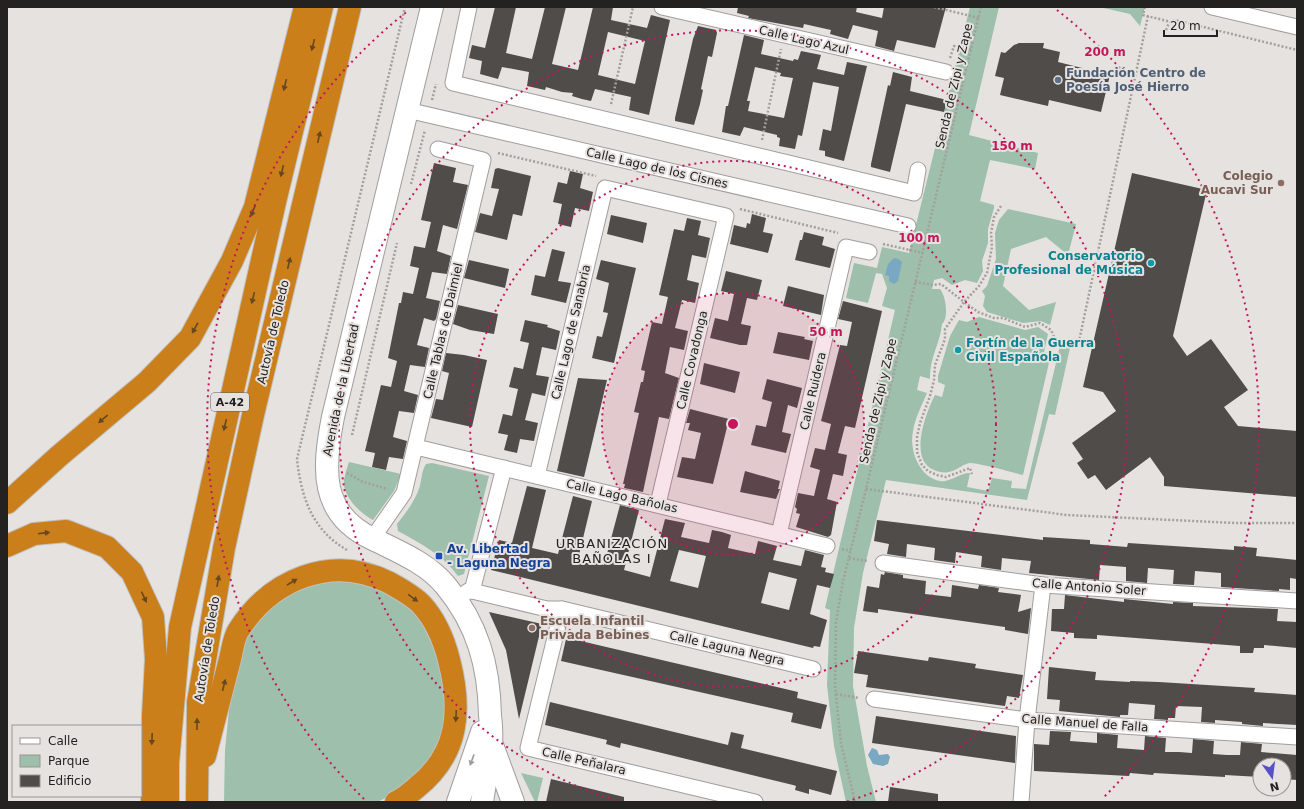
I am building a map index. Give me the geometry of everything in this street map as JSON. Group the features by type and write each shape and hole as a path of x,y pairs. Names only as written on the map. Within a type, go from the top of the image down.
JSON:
{"highway":[{"path":"7,503 59,456 147,382 190,338 232,261 255,207 305,7"},
{"name":"Autovía de Toledo","path":"168,802 168,763 180,627 275,202 322,7"},
{"name":"Autovía de Toledo","path":"197,796 198,702 224,548 253,415 350,7"},
{"path":"7,546 34,534 66,531 107,547 132,572 153,617 156,659 153,715 152,802"},
{"path":"197,796 237,632 257,606 293,580 312,572 340,570 358,571 376,576 398,587 420,603 434,622 445,645 451,667 456,693 456,718 446,753 437,767 421,784 396,802"}],"street":[{"name":"Avenida de la Libertad","path":"432,7 333,417 326,460 328,490 332,502 343,518 357,531 403,553 428,569 445,585 465,596 468,618 479,642 487,669 491,741 482,802"},
{"path":"469,7 453,83 914,192 918,170"},
{"name":"Calle Lago Azul","path":"662,7 946,72"},
{"path":"1212,7 1297,27"},
{"name":"Calle Lago de los Cisnes","path":"407,110 908,226"},
{"name":"Calle Tablas de Daimiel","path":"372,539 404,493 483,160 438,149"},
{"name":"Calle Lago de Sanabria","path":"537,476 605,188 726,216"},
{"name":"Calle Covadonga","path":"658,504 726,216"},
{"name":"Calle Ruidera","path":"779,534 846,247 869,252"},
{"name":"Calle Lago Bañolas","path":"416,447 658,504 827,546"},
{"path":"465,596 504,468"},
{"name":"Calle Antonio Soler","path":"883,563 1043,585 1297,601"},
{"path":"1020,802 1027,720 1043,585"},
{"name":"Calle Laguna Negra","path":"465,596 547,609 562,609 813,669"},
{"name":"Calle Peñalara","path":"562,609 528,748 755,802"},
{"name":"Calle Manuel de Falla","path":"874,699 1027,720 1297,736"},
{"name":"Avenida de la Libertad","path":"458,802 490,710"},
{"name":"Avenida de la Libertad","path":"491,741 513,802"}],"path":[{"path":"350,551 334,542 326,534 308,507 299,481 297,459 405,7"},
{"path":"608,120 633,7"},
{"path":"934,7 979,18"},
{"name":"Senda de Zipi y Zape","path":"855,802 841,743 836,694 836,622 843,580 972,50 981,7"},
{"path":"1145,7 1143,15 1171,22 1175,20 1297,50"},
{"path":"916,282 933,285 941,284 978,312 994,318 1003,318 1025,327 1040,324 1051,330 1055,339 1078,346 1148,16"},
{"path":"1166,30 1171,22"},
{"path":"758,155 784,35"},
{"path":"954,46 972,50"},
{"path":"972,474 970,468 946,477 928,471 922,465 917,452 917,437 934,380 935,365 945,338 945,328 964,302 979,286 987,273 992,247 991,233 994,217 1001,206"},
{"path":"342,472 363,482 404,493"},
{"path":"866,489 1068,515 1297,523"},
{"path":"836,694 874,699"}],"green space":[{"path":"970,7 999,7 969,135 1038,153 1035,169 990,160 980,201 994,205 994,208 988,229 988,243 982,261 983,271 977,283 965,280 952,285 942,278 934,280 932,289 940,289 942,292 946,312 931,365 930,379 920,376 917,390 927,393 915,421 912,438 914,454 917,462 926,474 940,481 947,481 966,473 970,473 967,487 988,491 992,478 1012,481 1011,488 1026,489 1060,346 1070,348 1055,415 1049,414 1027,500 886,480 863,573 854,628 853,686 867,766 876,802 846,802 834,746 827,685 830,610 825,608 895,310 882,306 887,288 882,274 876,273 868,303 846,298 854,263 877,268 882,247 909,253"},
{"path":"1099,7 1145,7 1140,26 1130,14"},
{"path":"1008,209 1076,224 1068,255 1046,237 1011,249 1003,286 1029,310 1056,302 1050,325 1041,321 1023,323 987,312 983,306 985,296 982,291 987,286 996,259 995,233 999,220"},
{"path":"979,317 1025,330 1038,327 1048,334 1044,352 1051,354 1023,475 971,463 952,471 939,472 926,465 922,456 921,435 927,412 935,395 942,397 945,385 938,382 938,376 950,336 959,320 967,322"},
{"path":"349,462 401,474 394,491 373,520 353,503 346,492 344,480"},
{"path":"432,463 489,476 464,574 458,576 438,556 423,545 398,531 397,524 410,507 417,494 424,467 426,464"},
{"path":"336,580 358,582 383,588 405,603 420,619 437,655 443,676 448,715 436,756 407,786 378,802 224,802 225,750 230,700 242,645 250,630 276,601 314,583"},
{"path":"521,773 543,778 537,802 535,802"}],"water":[{"path":"894,258 902,262 898,281 894,284 889,281 889,276 885,275 888,264"},
{"path":"872,748 877,750 879,755 888,754 890,757 888,764 883,766 873,764 868,755"}],"building":[{"path":"495,7 516,7 506,53 532,59 545,7 566,7 552,64 578,70 593,7 613,7 611,20 647,28 651,15 670,20 649,115 629,110 631,97 595,89 591,101 572,96 573,93 562,92 546,87 545,90 527,86 529,72 502,67 498,79 480,74 482,61 469,58 472,45 485,48","holes":["608,32 645,41 635,84 598,75"]},
{"path":"738,7 857,7 856,12 882,18 884,7 946,7 935,48 897,40 894,51 875,46 878,31 853,25 848,39 830,34 831,30 804,24 803,28 748,18 749,16 737,13"},
{"path":"698,26 716,30 717,33 712,57 708,56 701,89 703,90 694,125 675,121 675,118 693,39"},
{"path":"744,35 764,40 761,54 793,61 794,59 798,60 801,51 821,55 817,69 844,75 847,62 867,66 844,161 825,156 825,151 819,150 823,129 831,131 839,87 813,82 802,136 798,135 795,149 779,146 780,138 777,137 777,135 744,127 740,136 722,132 726,106 728,106","holes":["755,67 781,73 780,76 793,78 784,118 748,111 750,101 747,101"]},
{"path":"1019,43 1044,43 1043,48 1060,52 1058,62 1110,75 1101,112 1049,100 1048,106 1000,95 1004,78 995,76 1001,52 1005,53 1014,45"},
{"path":"893,72 912,77 910,91 947,100 944,112 906,104 890,172 871,167 871,164 888,85 890,86"},
{"path":"434,163 456,168 453,182 468,185 457,229 443,225 437,251 451,256 447,274 432,272 426,298 440,301 436,319 434,321 424,318 417,345 429,348 425,367 410,365 404,391 418,395 414,413 399,411 393,437 407,441 403,459 389,457 386,470 372,467 375,453 365,451 381,385 391,387 397,361 388,358 399,303 401,303 403,292 413,294 419,268 410,266 414,246 425,248 431,222 421,220"},
{"path":"498,168 531,176 522,216 513,214 507,240 475,232 480,213 492,216 499,189 491,188 495,169"},
{"path":"570,171 583,174 580,188 593,192 589,211 575,208 571,227 558,224 562,204 553,202 558,182 567,184"},
{"name":"Conservatorio Profesional de Música","path":"1132,173 1207,190 1173,336 1187,356 1211,339 1248,390 1224,407 1238,426 1297,431 1297,497 1164,486 1164,477 1150,457 1106,490 1095,475 1088,479 1077,463 1083,459 1072,443 1116,411 1103,392 1083,387"},
{"path":"752,214 766,218 763,232 773,234 768,253 730,244 734,225 746,228 747,223 750,224"},
{"path":"611,215 647,223 643,243 607,234"},
{"path":"687,218 701,221 698,235 710,238 706,258 692,255 687,280 699,283 695,303 682,300 675,328 688,331 684,350 670,347 665,373 679,378 669,419 659,417 643,492 624,488 625,484 623,484 639,413 634,412 641,382 643,382 645,371 641,370 652,322 662,324 668,297 659,295 674,229 684,231"},
{"path":"804,232 824,237 822,245 835,249 830,268 795,260 800,240 802,240"},
{"path":"552,249 565,252 558,281 571,283 566,303 531,295 535,275 545,277"},
{"path":"469,260 509,269 505,288 464,278"},
{"path":"601,260 636,268 614,363 592,358 597,336 602,337 608,313 603,312 609,283 596,279"},
{"path":"726,271 762,280 757,300 747,298 741,324 751,326 747,345 740,345 710,338 715,318 728,321 734,294 721,291"},
{"path":"788,286 824,295 821,315 783,306"},
{"path":"843,301 882,311 855,428 845,426 838,453 847,455 843,476 833,474 827,499 837,502 831,535 828,537 796,527 800,514 796,513 797,509 795,507 798,493 814,496 820,470 810,467 815,448 825,450 831,424 821,421 840,345 847,346 852,322 838,319"},
{"path":"458,305 498,314 494,334 470,330 453,324"},
{"path":"525,320 548,325 547,327 560,331 556,350 542,347 536,375 549,377 545,396 532,393 525,420 538,423 534,441 520,439 517,453 504,450 508,435 498,433 503,414 512,416 518,389 509,387 514,367 523,369 529,343 520,341"},
{"path":"778,332 805,337 804,339 813,341 809,360 773,353"},
{"path":"446,353 487,360 472,427 431,418 436,399 443,400 449,373 442,371"},
{"path":"704,363 740,372 735,393 700,384"},
{"path":"578,378 607,380 584,477 557,471"},
{"path":"767,379 802,388 797,408 788,405 782,432 791,434 786,453 751,445 756,425 766,427 772,402 762,399"},
{"path":"690,409 729,419 713,484 677,477 682,457 695,459 701,433 688,430 690,423 686,423"},
{"path":"745,471 780,481 778,489 780,489 776,499 740,492"},
{"path":"527,486 546,490 532,548 558,554 573,496 592,501 578,559 604,565 620,505 639,510 624,570 650,577 665,519 685,523 681,537 709,543 712,530 722,532 731,535 728,548 755,554 758,541 777,546 773,560 801,566 805,550 824,555 821,567 826,568 825,572 834,574 830,588 817,585 810,614 827,620 820,647 814,646 813,648 491,570 499,540 512,543","holes":["679,550 706,556 698,588 670,581","769,572 797,579 789,610 761,603"]},
{"path":"877,520 1043,540 1043,537 1090,540 1090,544 1127,547 1128,543 1234,550 1234,546 1257,548 1256,556 1297,560 1297,579 1290,578 1290,590 1279,589 1279,591 1221,587 1221,573 1195,571 1194,585 1173,584 1174,570 1148,568 1147,583 1126,581 1126,567 1100,565 1099,580 1029,573 1031,561 1002,558 1001,570 981,567 982,556 956,552 955,563 934,560 935,548 907,544 906,557 887,554 889,544 874,541"},
{"path":"885,572 903,575 903,578 926,581 925,594 951,597 952,585 978,589 979,585 999,588 998,592 1021,595 1018,612 1031,608 1028,634 1005,630 1005,627 878,609 878,613 863,611 867,586 879,588 881,574 884,575"},
{"path":"1065,595 1124,602 1124,599 1173,604 1173,602 1193,603 1193,606 1278,609 1277,621 1297,622 1297,648 1264,645 1264,648 1254,648 1253,653 1240,653 1240,646 1097,635 1097,639 1074,638 1074,633 1051,631 1052,609 1064,609"},
{"path":"489,612 542,624 519,719 506,650"},
{"path":"568,638 798,692 797,698 827,705 821,729 791,722 793,713 561,661 566,639 568,640"},
{"path":"858,651 928,661 929,657 976,664 975,668 1023,675 1019,698 1007,696 1005,706 866,687 868,675 854,673"},
{"path":"1049,667 1096,672 1095,680 1255,688 1254,692 1297,695 1297,725 1263,723 1263,726 1242,724 1242,722 1215,720 1215,723 1201,722 1202,707 1176,706 1175,718 1168,718 1168,720 1154,719 1155,705 1129,703 1128,715 1120,715 1120,717 1059,711 1060,700 1047,699"},
{"path":"550,702 728,745 731,732 744,735 741,748 837,771 831,795 809,789 809,794 795,790 796,786 793,785 621,743 620,748 606,744 607,740 545,725"},
{"path":"876,716 1016,736 1015,763 872,743"},
{"path":"1050,731 1071,732 1070,741 1097,743 1097,733 1118,735 1117,748 1144,750 1145,736 1166,738 1165,752 1192,753 1193,739 1214,741 1213,754 1240,755 1241,742 1262,744 1261,752 1297,755 1297,780 1292,780 1292,757 1252,757 1252,777 1225,775 1225,777 1154,773 1153,775 1130,773 1129,776 1034,771 1034,744 1049,745"},
{"path":"551,779 624,797 624,802 546,802"},
{"path":"890,787 938,794 938,802 888,802"}],"place":[{"name":"Fundación Centro de Poesía José Hierro","path":"1058,80"},
{"name":"Colegio Aucavi Sur","path":"1281,183"},
{"name":"Conservatorio Profesional de Música","path":"1151,263"},
{"name":"Fortín de la Guerra Civil Española","path":"958,350"},
{"name":"Av. Libertad - Laguna Negra","path":"439,556"},
{"name":"Escuela Infantil Privada Bebines","path":"532,628"}],"district":[{"name":"URBANIZACIÓN BAÑOLAS I","path":"612,550"}]}
